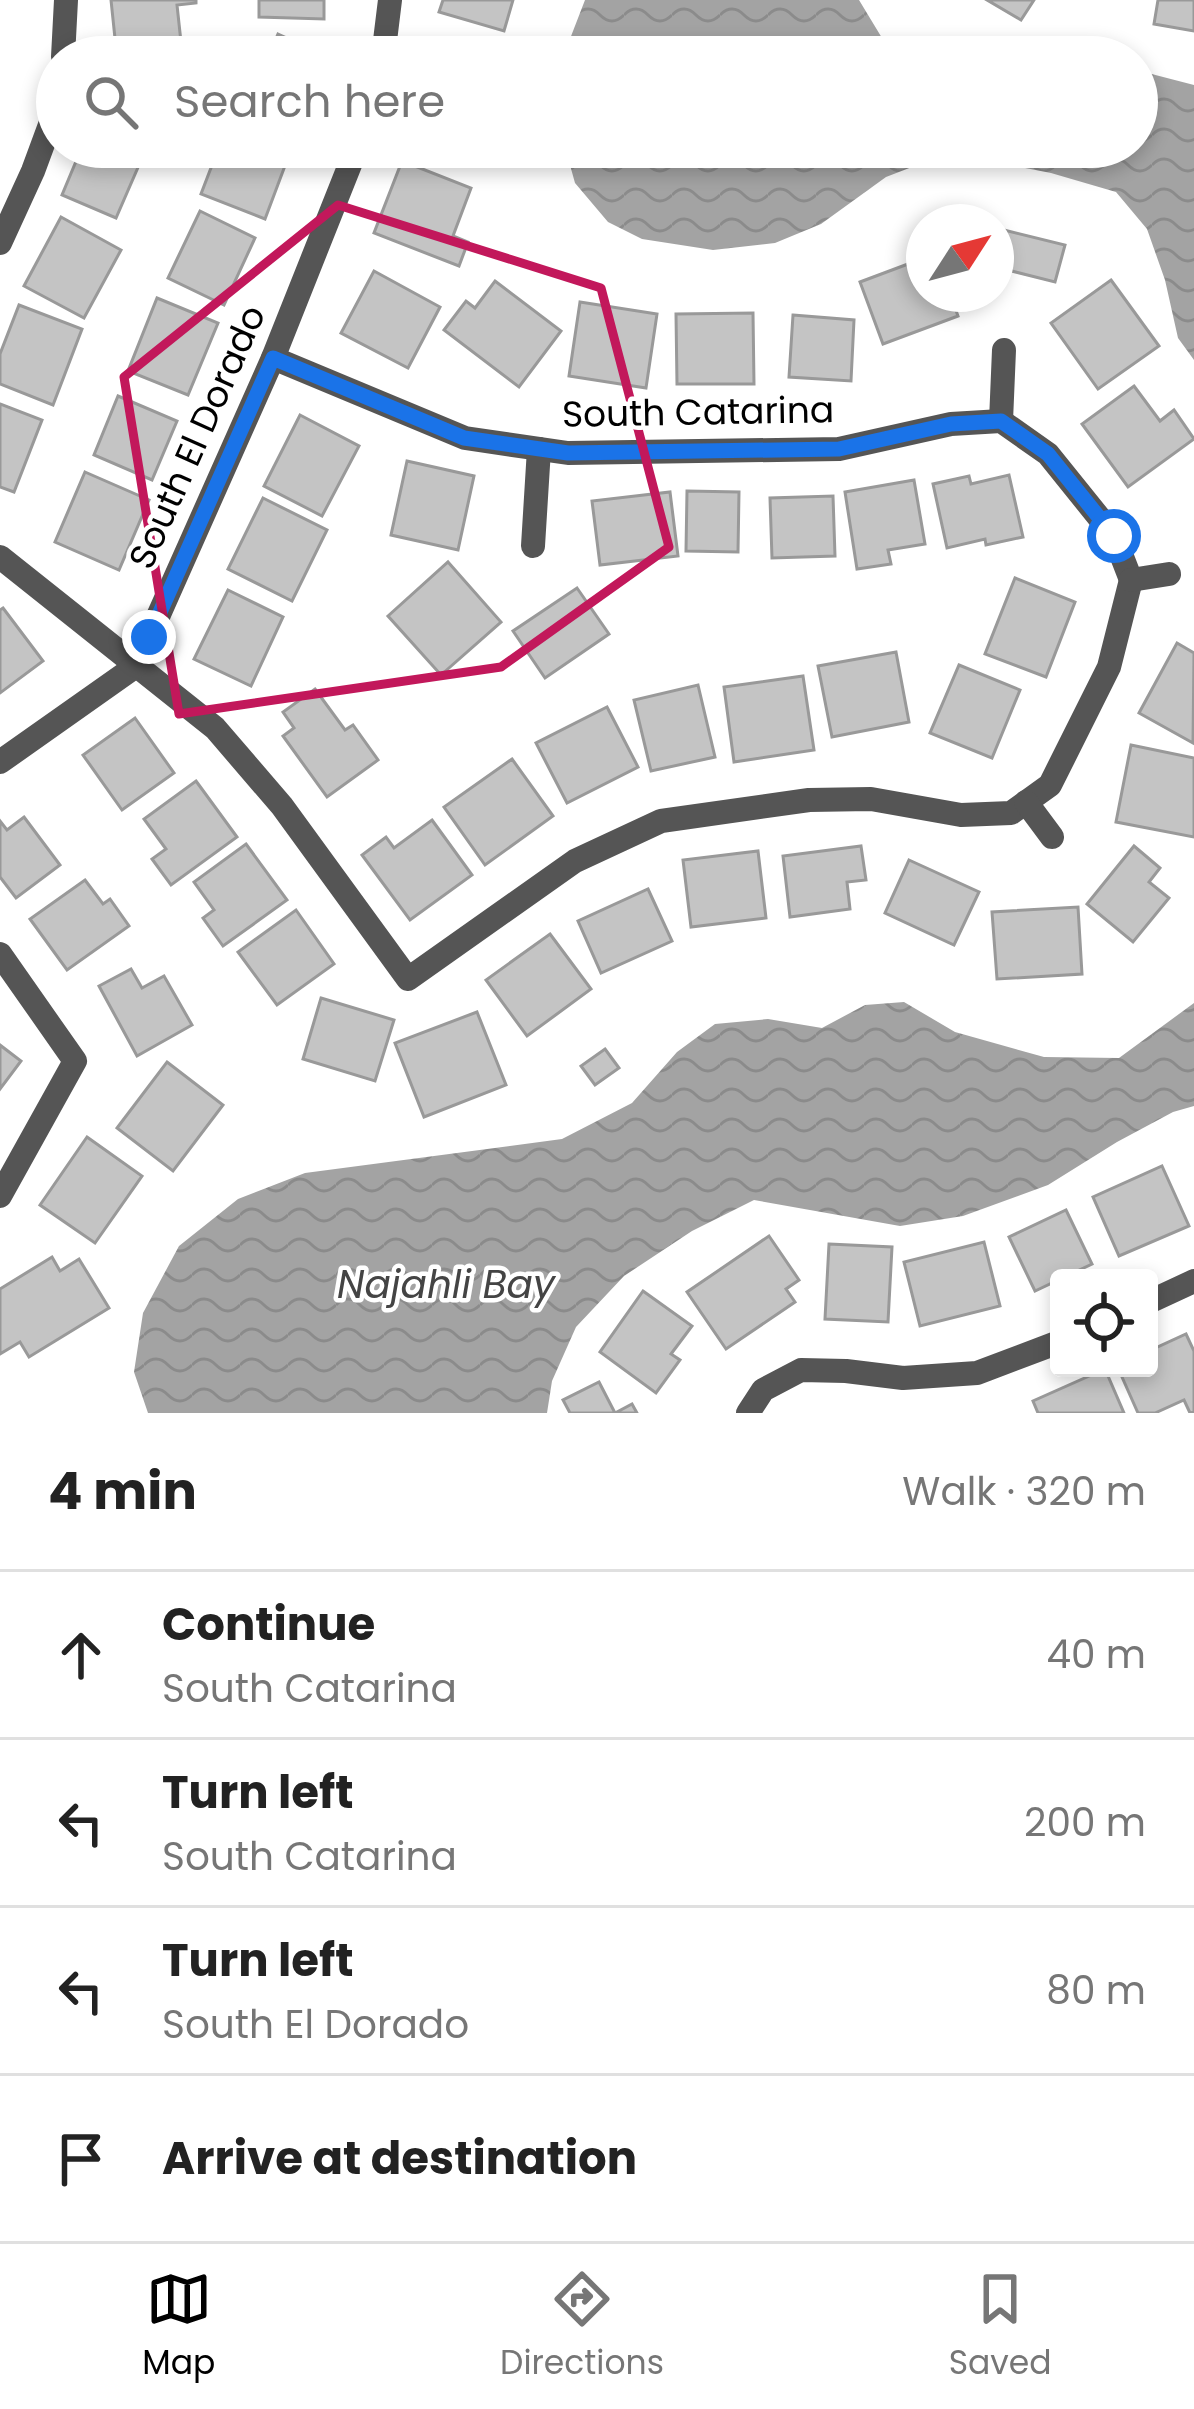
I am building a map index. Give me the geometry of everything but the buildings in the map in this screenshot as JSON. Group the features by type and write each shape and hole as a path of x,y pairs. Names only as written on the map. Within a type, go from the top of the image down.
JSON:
{"street":[{"path":"64,36 66,0"},
{"path":"387,36 390,0"},
{"path":"0,244 36,157"},
{"name":"South El Dorado","path":"136,666 273,358 349,168"},
{"path":"0,557 215,728 282,806 408,979 575,861 661,821 808,800 871,799 961,815 1011,813 1050,784 1109,667 1131,580 1114,536 1048,454 1001,421 1004,350"},
{"name":"South Catarina","path":"273,358 464,438 568,453 839,449 951,424 1001,421"},
{"path":"533,546 539,448"},
{"path":"1131,580 1169,574"},
{"path":"0,762 136,666"},
{"path":"1026,802 1052,837"},
{"path":"0,953 75,1061 0,1196"},
{"path":"1158,1298 1194,1281"},
{"path":"748,1413 763,1390 801,1370 903,1378 977,1373 1050,1345"}],"highlighted area":[{"path":"338,205 601,288 669,547 501,667 179,714 124,377"}],"water":[{"path":"585,0 859,0 881,36 571,36"},
{"path":"1158,76 1194,85 1194,360 1178,338 1147,229 1116,192 1025,168 1158,168"},
{"path":"571,168 909,168 886,177 821,224 775,243 713,250 642,239 608,222 575,183"},
{"name":"Najahli Bay","path":"904,1002 955,1032 1044,1057 1119,1058 1194,1003 1194,1106 1117,1142 1048,1185 963,1216 900,1226 754,1200 692,1231 624,1276 576,1327 552,1381 547,1413 148,1413 134,1372 143,1313 179,1246 238,1199 305,1173 562,1139 632,1103 677,1052 715,1024 768,1019 822,1028 865,1005"}],"route":[{"path":"149,637 273,358 464,438 568,453 839,449 951,424 1001,421 1048,454 1114,536"}]}
